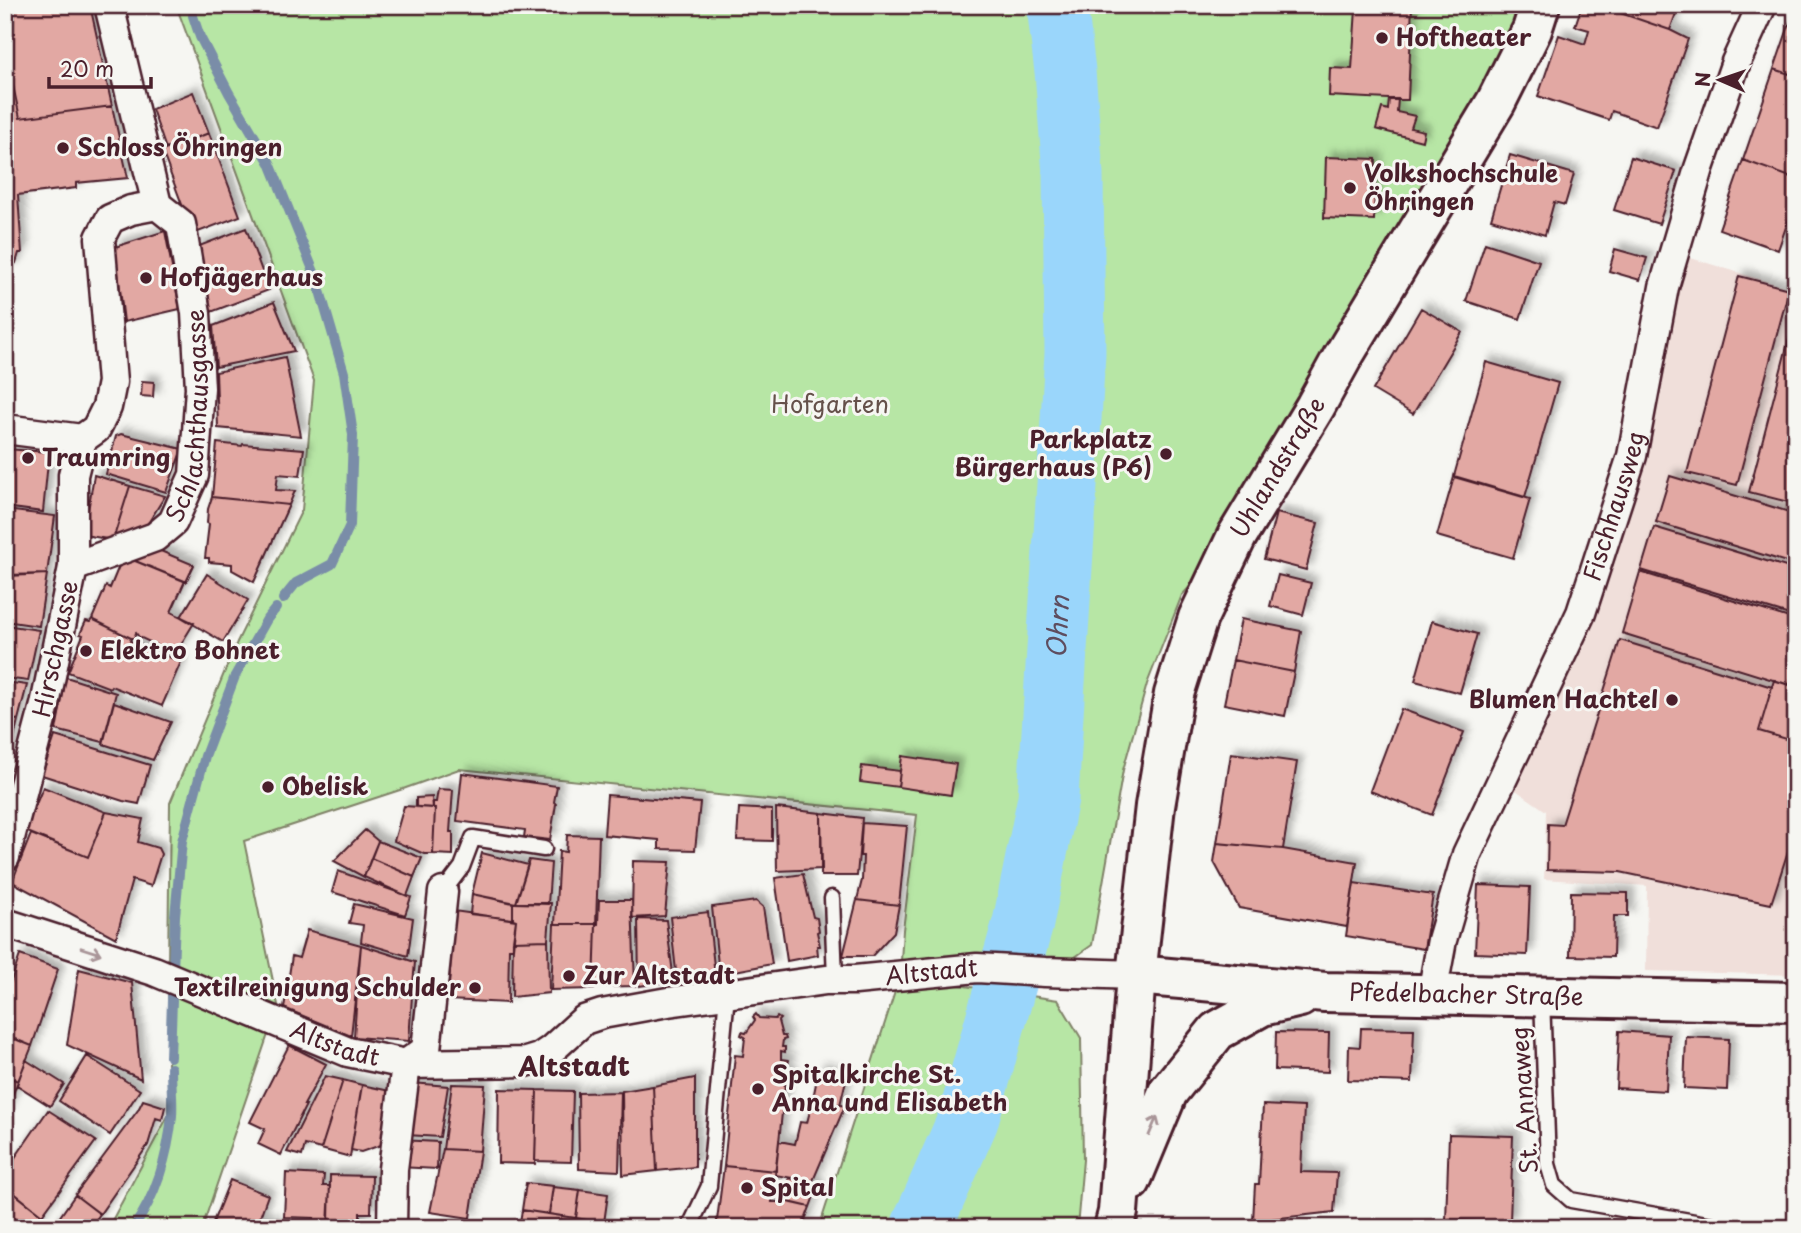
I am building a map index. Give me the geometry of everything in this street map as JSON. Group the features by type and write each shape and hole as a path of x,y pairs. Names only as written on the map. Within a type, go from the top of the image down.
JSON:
{"main road":[{"name":"Uhlandstraße","path":"1116,1220 1136,975 1154,806 1174,694 1198,618 1237,536 1496,102 1532,30 1539,5"},
{"name":"Pfedelbacher Straße","path":"1136,975 1325,992 1796,1002"},
{"path":"1116,1220 1168,1092 1217,1031 1262,1006 1325,992"}],"street":[{"path":"109,5 157,205"},
{"name":"Fischhausweg","path":"1432,995 1442,940 1467,854 1581,613 1632,456 1664,287 1699,168 1732,74 1762,5"},
{"name":"Hirschgasse","path":"5,857 45,705 74,567 73,475 82,439 96,429 107,407 112,382 100,238 110,219 131,210 157,205"},
{"name":"Schlachthausgasse","path":"74,567 155,537 173,522 194,475 200,388 196,313 181,224 157,205"},
{"path":"6,430 82,439"},
{"name":"Altstadt","path":"406,1064 426,1050 443,891"},
{"name":"Altstadt","path":"5,923 170,977 348,1052 406,1064 526,1062 543,1055 584,1020 602,1014 826,980 855,980 977,968 1136,975"},
{"path":"392,1228 393,1169 406,1064"}],"lane":[{"path":"443,891 462,867 473,838 544,849"},
{"path":"832,898 835,980"},
{"path":"689,1228 709,1186 727,995"},
{"name":"St. Annaweg","path":"1542,997 1548,1164 1554,1185 1571,1200 1729,1228"}],"shaded area":[{"name":"Blumen Hachtel","path":"1684,256 1796,290 1796,975 1646,971 1647,886 1544,879 1546,811 1510,786"}],"green space":[{"name":"Hofgarten","path":"176,5 1540,5 1237,536 1182,595 1147,684 1123,770 1092,945 1068,962 904,977 1058,1000 1081,1038 1083,1160 1077,1228 819,1228 900,976 917,815 459,769 244,841 278,1005 202,1228 108,1228 168,1116 170,803 237,642 302,510 314,381"}],"building":[{"path":"5,5 90,5 112,106 20,118 5,49"},
{"name":"Hoftheater","path":"1333,5 1412,5 1408,100 1329,96 1330,68 1352,69 1356,9"},
{"path":"1582,5 1597,5 1670,30 1688,39 1657,127 1612,111 1609,120 1538,96 1559,35 1585,44 1589,30 1575,26"},
{"path":"1597,5 1679,5 1670,30"},
{"path":"1796,5 1796,76 1774,69"},
{"name":"Schloss Öhringen","path":"5,49 20,118 112,106 128,178 76,183 76,188 18,195 22,253 19,253 13,266 5,269"},
{"path":"1774,69 1796,76 1796,179 1743,160"},
{"path":"193,92 209,133 166,149 152,109"},
{"path":"1389,99 1398,99 1397,112 1415,116 1411,128 1424,131 1422,141 1376,129 1382,108 1388,110"},
{"path":"209,133 240,216 193,234 162,151"},
{"path":"1510,155 1574,174 1565,205 1554,202 1545,235 1491,219"},
{"name":"Volkshochschule Öhringen","path":"1326,157 1376,159 1374,220 1324,218"},
{"path":"1631,157 1676,171 1659,224 1614,210"},
{"path":"1743,160 1796,179 1796,198 1778,250 1719,229"},
{"path":"246,228 269,290 211,312 199,280 205,278 194,248"},
{"name":"Hofjägerhaus","path":"165,231 180,309 124,322 115,247"},
{"path":"1485,243 1539,261 1520,319 1466,301"},
{"path":"1615,249 1647,258 1640,280 1609,271"},
{"path":"1739,276 1789,289 1737,485 1687,473"},
{"path":"274,302 294,351 216,367 213,326"},
{"path":"1421,308 1462,332 1413,414 1373,390"},
{"path":"1796,312 1796,504 1749,492"},
{"path":"285,357 301,436 218,428 216,372"},
{"path":"1486,362 1558,383 1525,497 1454,476"},
{"path":"142,381 154,382 153,397 141,396"},
{"path":"121,434 182,449 166,492 106,474 116,436"},
{"path":"217,443 304,449 300,476 278,474 276,490 295,491 289,505 212,497"},
{"path":"5,449 49,452 43,512 5,507"},
{"path":"94,475 130,486 113,540 84,535"},
{"path":"1670,476 1796,514 1796,565 1656,522"},
{"path":"1454,477 1530,499 1513,558 1437,536"},
{"path":"130,486 165,496 142,533 113,540"},
{"path":"212,497 289,505 254,582 232,570 232,564 209,562 209,558 205,558 208,509"},
{"path":"5,510 55,516 47,574 5,575"},
{"path":"1276,513 1318,523 1306,570 1264,559"},
{"path":"1654,527 1796,570 1796,617 1641,570"},
{"path":"144,544 194,565 186,582 123,556"},
{"path":"123,556 185,581 171,612 194,623 175,654 136,633 134,638 131,638 92,619 106,586 110,588"},
{"path":"1640,572 1796,620 1796,661 1789,685 1622,633"},
{"path":"47,574 39,626 5,621 5,597 9,576"},
{"path":"207,574 248,600 223,642 181,617"},
{"path":"1278,575 1311,583 1303,615 1270,606"},
{"path":"92,619 131,638 130,641 181,662 162,706 68,672 83,635 80,634 86,621 90,622"},
{"path":"1241,619 1301,631 1294,672 1233,660"},
{"path":"1432,621 1477,634 1460,693 1415,681"},
{"path":"5,625 39,630 28,681 5,678"},
{"path":"1620,640 1772,687 1759,731 1796,742 1796,826 1771,904 1620,872 1547,870 1548,824 1562,825"},
{"path":"1233,660 1294,672 1285,716 1224,704"},
{"path":"66,677 116,693 103,742 56,730"},
{"path":"1774,680 1796,687 1796,722 1790,740 1759,731"},
{"path":"5,682 27,685 18,720 5,719"},
{"path":"114,702 171,722 153,760 103,744"},
{"path":"1401,709 1464,732 1432,815 1370,791"},
{"path":"5,719 18,720 10,756 5,756"},
{"path":"55,736 150,765 139,804 42,775"},
{"path":"1231,753 1297,762 1283,849 1217,843"},
{"path":"902,756 956,764 951,795 898,787"},
{"path":"862,766 900,771 898,787 860,782"},
{"path":"462,773 557,786 550,840 524,837 525,830 457,821"},
{"path":"43,787 106,812 88,857 25,831"},
{"path":"438,789 453,790 450,832 453,832 453,855 433,854 433,802 436,802"},
{"path":"607,795 700,803 695,850 659,849 659,840 604,835"},
{"path":"432,797 433,808 416,807 416,798"},
{"path":"404,806 435,808 433,854 424,854 394,841"},
{"path":"739,808 772,810 772,841 737,840"},
{"path":"776,808 821,813 822,869 777,871"},
{"path":"106,812 143,819 138,842 158,848 161,854 151,886 132,880 116,938 12,882 31,834 88,857"},
{"path":"821,813 862,818 857,876 821,876"},
{"path":"862,823 907,826 899,905 857,900 862,880"},
{"path":"365,830 378,841 364,877 334,861"},
{"path":"567,835 599,836 596,924 555,924 559,851 566,852"},
{"path":"378,841 422,858 414,877 371,858"},
{"path":"1217,843 1283,849 1357,862 1347,927 1239,908 1214,862"},
{"path":"482,853 528,865 516,903 472,894"},
{"path":"371,858 414,877 407,896 364,877"},
{"path":"529,860 551,863 548,904 516,903"},
{"path":"633,861 670,862 665,916 632,918"},
{"path":"338,871 411,897 405,915 332,892"},
{"path":"803,874 813,917 817,918 820,946 817,946 818,955 787,961 775,878"},
{"path":"1354,883 1433,895 1424,949 1346,936"},
{"path":"1478,885 1530,887 1527,955 1475,953"},
{"path":"1571,892 1628,893 1628,916 1614,916 1613,957 1570,956"},
{"path":"472,894 513,903 513,919 470,914"},
{"path":"599,900 632,900 635,986 594,987"},
{"path":"857,900 899,905 894,932 872,956 843,956"},
{"path":"756,901 763,907 772,964 719,974 712,907"},
{"path":"513,903 551,903 548,940 513,941 516,920 513,919"},
{"path":"354,904 413,918 408,956 361,942 363,925 349,923"},
{"path":"454,911 516,920 513,948 509,948 508,1003 448,1000"},
{"path":"708,912 715,975 677,980 670,917"},
{"path":"638,919 666,920 674,981 639,986"},
{"path":"554,924 596,924 594,989 551,990"},
{"path":"307,930 361,945 351,1036 284,1008 292,956 299,958"},
{"path":"548,940 549,993 512,997 513,941"},
{"path":"361,945 415,962 412,996 357,993"},
{"path":"20,955 58,969 32,1046 5,1035 5,986 9,987"},
{"path":"79,969 132,983 141,1079 67,1045"},
{"path":"357,993 412,996 409,1041 354,1037"},
{"name":"Spitalkirche St. Anna und Elisabeth","path":"756,1014 759,1018 780,1019 778,1021 782,1036 786,1039 783,1040 782,1047 785,1047 785,1052 781,1051 781,1059 789,1060 786,1071 791,1072 790,1085 785,1084 776,1171 724,1166 735,1055 743,1056 745,1037 741,1035 742,1032 746,1033"},
{"path":"1361,1028 1414,1029 1412,1082 1348,1080 1349,1046 1360,1047"},
{"path":"1619,1031 1669,1035 1666,1091 1616,1088"},
{"path":"1276,1032 1329,1033 1328,1072 1275,1070"},
{"path":"5,1035 32,1046 18,1081 5,1076"},
{"path":"1686,1037 1729,1039 1727,1090 1684,1088"},
{"path":"289,1045 326,1064 281,1155 258,1144 265,1129 250,1122"},
{"path":"87,1056 140,1090 110,1135 59,1101"},
{"path":"26,1060 64,1084 50,1106 17,1085"},
{"path":"819,1069 847,1076 840,1105 813,1098"},
{"path":"5,1076 18,1081 5,1114"},
{"path":"325,1076 343,1080 321,1149 305,1145 302,1156 287,1152"},
{"path":"695,1078 695,1167 657,1171 653,1086"},
{"path":"343,1080 362,1085 350,1157 321,1149"},
{"path":"412,1083 448,1086 440,1137 407,1135"},
{"path":"452,1084 485,1085 480,1151 443,1149"},
{"path":"362,1085 390,1091 381,1145 361,1152 351,1150"},
{"path":"653,1086 657,1171 623,1175 622,1091"},
{"path":"499,1089 537,1090 535,1164 498,1163"},
{"path":"537,1090 573,1091 571,1162 535,1161"},
{"path":"621,1092 619,1171 579,1169 578,1093"},
{"path":"813,1098 845,1106 812,1183 799,1177 775,1175 779,1141 795,1144 800,1122 807,1123"},
{"path":"143,1100 165,1107 162,1120 156,1118 148,1145 100,1214 75,1195"},
{"path":"1263,1105 1304,1107 1301,1172 1337,1173 1334,1212 1253,1221 1255,1184 1259,1184"},
{"path":"48,1110 96,1141 42,1215 5,1186 5,1172"},
{"path":"1449,1134 1513,1136 1510,1222 1446,1220"},
{"path":"400,1140 438,1142 437,1169 399,1167"},
{"path":"443,1149 480,1151 470,1218 430,1212"},
{"name":"Spital","path":"724,1166 776,1171 772,1202 810,1207 802,1228 716,1228"},
{"path":"286,1173 324,1175 323,1186 330,1186 328,1226 313,1225 314,1218 284,1217"},
{"path":"330,1175 372,1176 371,1213 360,1213 360,1224 329,1223"},
{"path":"789,1178 818,1185 810,1207 781,1200"},
{"path":"230,1180 268,1195 256,1228 222,1228 223,1225 213,1222"},
{"path":"526,1183 553,1186 549,1214 522,1210"},
{"path":"553,1187 580,1190 576,1218 549,1214"},
{"path":"580,1190 608,1194 604,1223 576,1218"},
{"path":"13,1192 42,1215 33,1228 5,1228 5,1202"},
{"path":"75,1195 100,1214 90,1228 52,1228"},
{"path":"522,1210 600,1222 599,1228 519,1228"},
{"path":"260,1217 277,1225 276,1228 256,1228"},
{"path":"329,1223 371,1225 371,1228 328,1228"}],"waterway":[{"name":"Ohrn","path":"921,1228 968,1120 1023,923 1048,798 1075,353 1073,174 1057,5"},
{"path":"193,16 200,37 229,93 270,163 316,277 344,373 353,435 350,525 332,564 296,583 283,599"},
{"path":"170,1057 175,916 182,841 205,756 235,676 276,608"},
{"path":"133,1228 148,1203 164,1160 172,1116 171,1068"}],"place":[{"name":"Hoftheater","path":"1382,38"},
{"name":"Schloss Öhringen","path":"63,148"},
{"name":"Volkshochschule Öhringen","path":"1350,188"},
{"name":"Hofjägerhaus","path":"146,278"},
{"name":"Parkplatz Bürgerhaus (P6)","path":"1166,454"},
{"name":"Traumring","path":"28,458"},
{"name":"Elektro Bohnet","path":"86,651"},
{"name":"Blumen Hachtel","path":"1672,700"},
{"name":"Obelisk","path":"268,787"},
{"name":"Zur Altstadt","path":"569,976"},
{"name":"Textilreinigung Schulder","path":"475,988"},
{"name":"Spitalkirche St. Anna und Elisabeth","path":"758,1089"},
{"name":"Spital","path":"747,1188"}],"district":[{"name":"Altstadt","path":"574,1067"}]}
